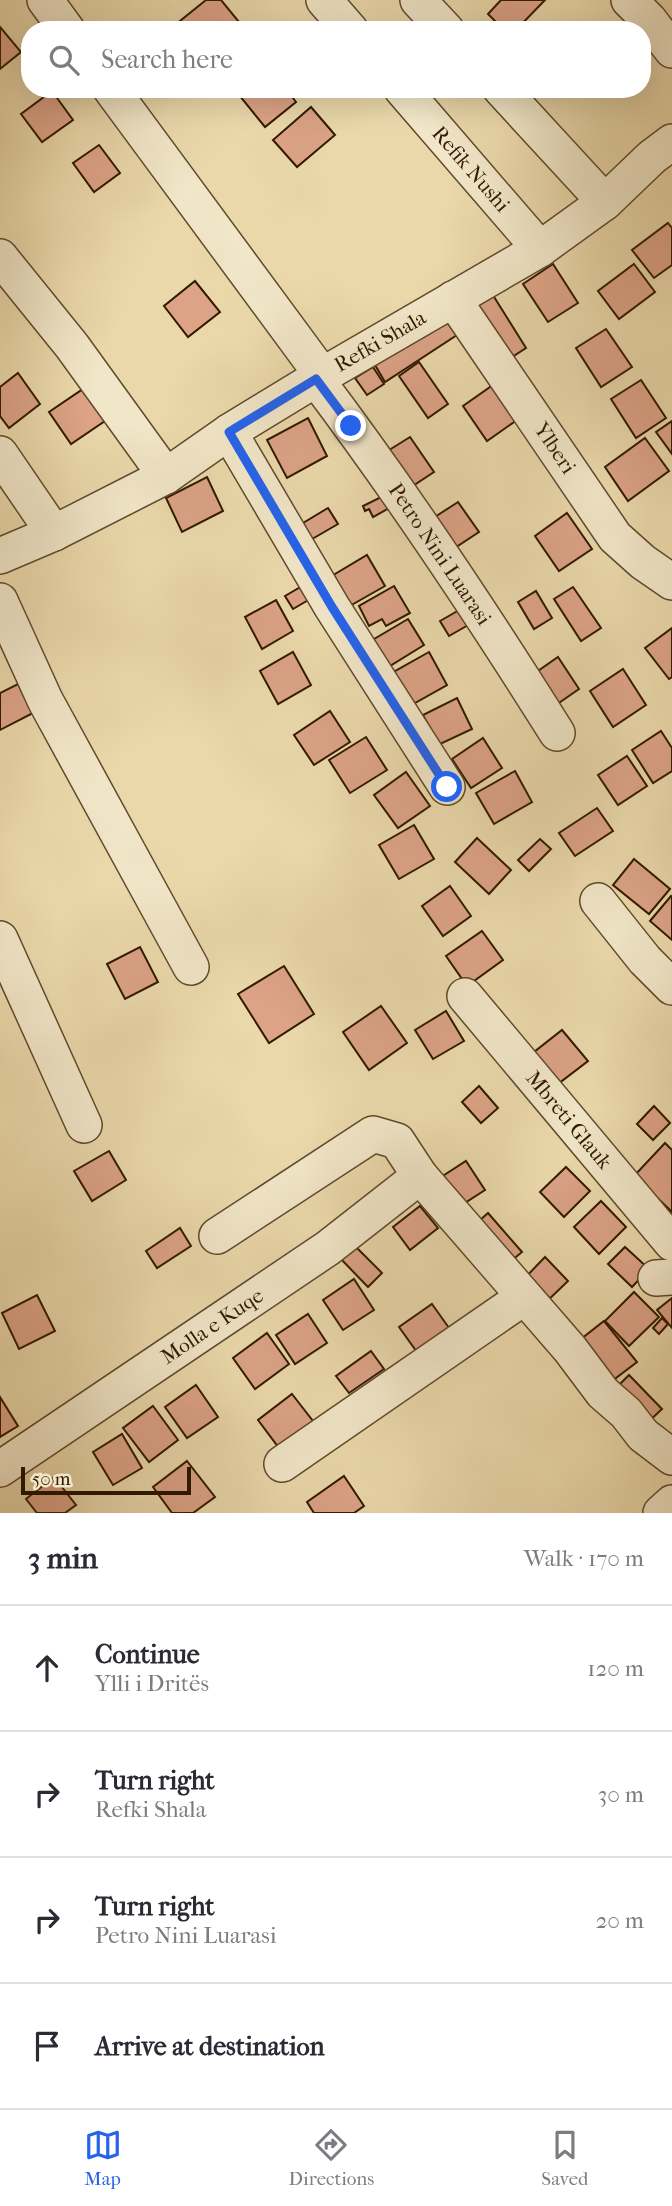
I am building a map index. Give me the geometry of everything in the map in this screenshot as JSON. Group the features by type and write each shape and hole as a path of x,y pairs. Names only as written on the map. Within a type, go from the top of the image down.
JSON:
{"street":[{"path":"45,0 60,21"},
{"path":"324,0 342,21"},
{"path":"418,0 438,21"},
{"path":"629,0 650,21"},
{"path":"651,23 672,50"},
{"name":"Petro Nini Luarasi","path":"118,98 319,377 480,610 557,733"},
{"name":"Refik Nushi","path":"410,98 540,249"},
{"path":"509,98 605,202"},
{"name":"Refki Shala","path":"0,556 54,533 166,476 229,432 319,377 540,249 605,202 652,157 672,142"},
{"path":"0,257 72,346 166,476"},
{"name":"Ylberi","path":"453,299 615,537 643,562 672,582"},
{"path":"229,432 332,607 447,787"},
{"path":"0,454 54,533"},
{"path":"0,601 45,700 191,967"},
{"path":"598,901 645,960 672,987"},
{"path":"0,939 84,1125"},
{"name":"Mbreti Glauk","path":"465,996 672,1243"},
{"path":"217,1236 373,1134 397,1141 420,1176 570,1349 603,1393 626,1413 643,1435 672,1457"},
{"name":"Molla e Kuqe","path":"0,1469 328,1248 420,1176"},
{"path":"282,1464 524,1297"},
{"path":"661,1513 672,1503"}],"building":[{"path":"206,0 221,0 238,21 180,21"},
{"path":"501,0 545,0 525,21 495,21 488,14"},
{"path":"0,27 21,52 0,69"},
{"path":"43,98 57,98 73,120 42,142 21,114"},
{"path":"241,98 293,98 296,102 265,127"},
{"path":"311,107 335,135 297,167 273,140"},
{"path":"99,145 120,173 94,192 73,163"},
{"path":"668,223 672,228 672,265 654,278 632,250"},
{"path":"553,264 578,303 548,322 523,284"},
{"path":"634,264 655,292 619,319 598,291"},
{"path":"195,281 220,312 188,337 164,306"},
{"path":"491,292 526,348 509,359 474,303"},
{"path":"446,318 457,335 385,382 375,365"},
{"path":"606,329 632,367 601,387 576,348"},
{"path":"419,362 448,404 428,418 399,376"},
{"path":"373,367 384,384 367,395 355,378"},
{"path":"18,373 40,404 9,428 0,416 0,387"},
{"path":"641,380 666,418 636,438 611,399"},
{"path":"493,385 517,420 487,441 463,406"},
{"path":"83,389 105,421 71,444 49,412"},
{"path":"308,418 327,456 287,478 267,440"},
{"path":"672,421 672,454 656,432"},
{"path":"410,437 434,472 402,493 378,457"},
{"path":"645,438 669,471 628,501 605,467"},
{"path":"207,477 223,511 182,532 166,498"},
{"path":"385,495 391,507 373,517 369,509 365,511 363,506"},
{"path":"458,502 479,532 444,555 424,524"},
{"path":"328,508 338,524 307,542 298,526"},
{"path":"567,513 592,549 559,571 535,536"},
{"path":"367,555 385,586 348,607 330,577"},
{"path":"309,582 317,595 293,609 285,596"},
{"path":"394,586 410,613 386,626 382,619 369,626 359,606"},
{"path":"573,587 601,628 581,641 554,599"},
{"path":"536,591 552,618 534,629 518,602"},
{"path":"276,600 293,631 262,649 245,617"},
{"path":"461,609 470,624 449,636 440,621"},
{"path":"408,619 424,645 385,669 369,642"},
{"path":"672,628 672,677 669,679 645,648"},
{"path":"293,652 311,685 278,704 260,671"},
{"path":"429,652 447,685 408,707 390,674"},
{"path":"558,657 579,689 550,709 528,678"},
{"path":"623,669 646,705 613,727 590,691"},
{"path":"18,684 33,713 0,730 0,693"},
{"path":"457,698 472,729 438,745 423,715"},
{"path":"330,711 350,742 314,765 294,735"},
{"path":"661,731 672,748 672,771 653,783 632,750"},
{"path":"366,737 387,770 350,793 329,760"},
{"path":"483,738 502,768 471,788 452,759"},
{"path":"627,756 647,786 618,805 598,775"},
{"path":"515,771 532,802 494,824 476,793"},
{"path":"406,772 430,806 398,828 374,795"},
{"path":"597,808 613,831 575,856 559,833"},
{"path":"414,825 434,859 399,879 379,845"},
{"path":"477,838 511,870 489,894 455,862"},
{"path":"540,839 551,849 529,871 518,860"},
{"path":"634,859 670,889 649,914 613,885"},
{"path":"450,886 471,916 443,936 422,906"},
{"path":"672,897 672,940 650,921"},
{"path":"482,931 503,960 467,986 446,956"},
{"path":"140,947 158,982 125,999 107,964"},
{"path":"284,966 314,1014 269,1043 238,994"},
{"path":"381,1006 407,1043 369,1070 343,1032"},
{"path":"446,1011 464,1041 433,1059 415,1030"},
{"path":"562,1030 588,1061 554,1087 529,1056"},
{"path":"479,1086 498,1108 481,1123 462,1102"},
{"path":"654,1106 670,1123 653,1140 637,1124"},
{"path":"665,1143 672,1150 672,1212 634,1176"},
{"path":"109,1151 126,1180 92,1201 74,1171"},
{"path":"466,1161 485,1190 457,1208 438,1179"},
{"path":"566,1167 590,1191 564,1217 540,1192"},
{"path":"601,1201 626,1227 599,1254 574,1227"},
{"path":"420,1206 438,1228 410,1250 393,1227"},
{"path":"488,1213 522,1252 504,1267 470,1229"},
{"path":"180,1228 191,1246 157,1268 146,1251"},
{"path":"352,1243 382,1273 368,1287 338,1256"},
{"path":"625,1247 649,1269 632,1287 608,1264"},
{"path":"545,1257 568,1281 543,1305 521,1282"},
{"path":"354,1279 374,1310 343,1330 323,1300"},
{"path":"634,1292 659,1317 629,1346 605,1321"},
{"path":"37,1295 55,1331 19,1349 2,1313"},
{"path":"672,1298 672,1328 657,1310"},
{"path":"432,1304 454,1335 422,1359 399,1327"},
{"path":"308,1314 327,1343 295,1364 276,1335"},
{"path":"662,1318 668,1324 659,1334 653,1328"},
{"path":"604,1321 637,1362 608,1384 576,1343"},
{"path":"267,1333 289,1364 255,1389 233,1358"},
{"path":"371,1351 384,1369 349,1393 336,1376"},
{"path":"629,1375 662,1409 646,1424 613,1391"},
{"path":"196,1385 218,1417 187,1438 165,1407"},
{"path":"292,1394 320,1430 285,1456 258,1420"},
{"path":"0,1397 18,1426 0,1437"},
{"path":"153,1406 178,1440 149,1462 123,1428"},
{"path":"122,1434 142,1468 113,1485 93,1452"},
{"path":"187,1461 215,1497 193,1513 172,1513 153,1487"},
{"path":"344,1476 364,1506 354,1513 314,1513 307,1502"},
{"path":"54,1477 76,1505 65,1513 37,1513 26,1499"}],"route":[{"path":"351,426 316,379 229,432 332,607 447,787"}]}
